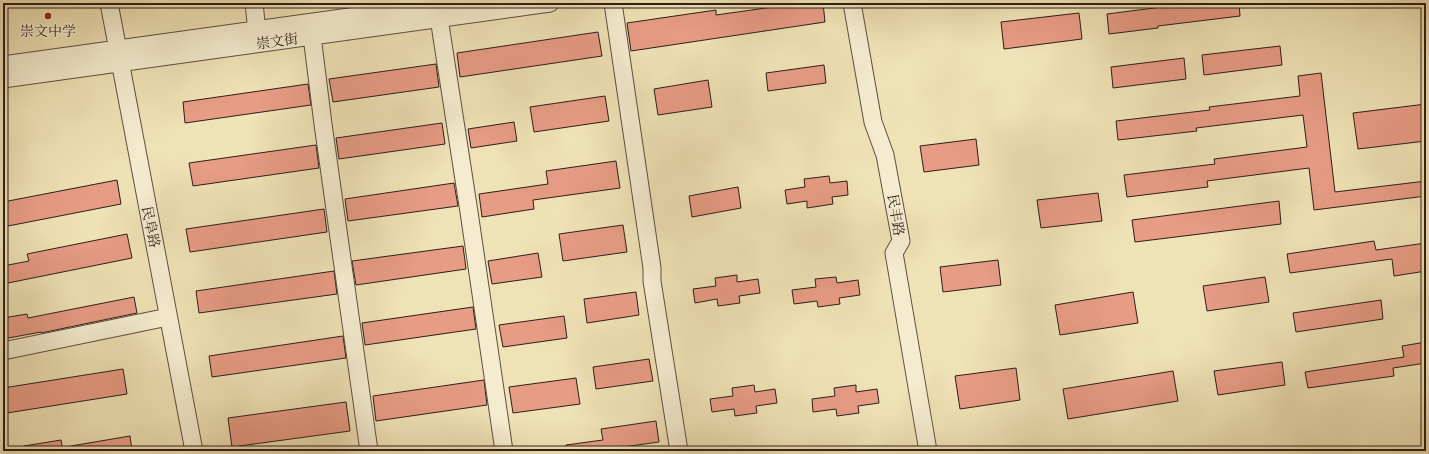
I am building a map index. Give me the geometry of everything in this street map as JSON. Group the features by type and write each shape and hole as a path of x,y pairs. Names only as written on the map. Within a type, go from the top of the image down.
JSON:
{"street":[{"name":"民阜路","path":"109,3 194,451"},
{"path":"254,3 258,36"},
{"name":"崇文街","path":"3,65 118,55 258,36 411,6 450,3"},
{"name":"崇文街","path":"258,36 312,36 550,3"},
{"path":"613,3 652,268 652,281 679,451"},
{"name":"民丰路","path":"852,3 873,122 885,155 901,241 894,253 928,451"},
{"path":"439,18 504,451"},
{"path":"312,36 369,451"},
{"name":"崇文街","path":"3,79 118,55"},
{"path":"3,352 168,317"}],"building":[{"path":"802,3 823,3 825,22 631,51 627,23 716,10 716,15"},
{"path":"1162,3 1239,3 1240,16 1158,26 1158,28 1109,34 1107,14 1162,7"},
{"path":"1079,13 1082,39 1004,49 1001,22"},
{"path":"598,32 602,56 460,77 457,53"},
{"path":"1280,46 1282,65 1204,75 1202,55"},
{"path":"1184,58 1186,79 1113,88 1111,67"},
{"path":"436,64 439,87 333,102 329,79"},
{"path":"824,65 826,83 768,91 766,73"},
{"path":"1321,73 1335,192 1426,181 1426,196 1314,210 1309,168 1207,181 1208,187 1127,197 1124,175 1215,164 1214,159 1307,147 1303,115 1196,128 1197,131 1118,140 1116,121 1210,110 1209,107 1300,96 1298,76"},
{"path":"708,80 712,107 658,115 654,89"},
{"path":"308,84 311,105 185,123 183,102"},
{"path":"605,96 609,121 534,132 530,107"},
{"path":"1426,104 1426,141 1358,149 1353,113"},
{"path":"514,122 517,141 471,148 468,129"},
{"path":"442,123 445,144 339,159 336,138"},
{"path":"976,139 979,165 924,172 920,146"},
{"path":"316,145 319,168 193,186 189,163"},
{"path":"616,161 620,188 533,200 534,209 482,217 479,194 548,184 546,171"},
{"path":"829,176 830,183 847,181 848,195 832,197 833,204 807,208 807,201 787,204 785,190 805,187 804,179"},
{"path":"117,180 121,204 3,227 3,202"},
{"path":"454,183 458,206 348,221 345,199"},
{"path":"738,187 741,208 692,217 689,196"},
{"path":"1098,193 1102,221 1041,228 1037,200"},
{"path":"1279,201 1281,224 1135,242 1132,220"},
{"path":"324,209 327,232 190,252 186,229"},
{"path":"623,225 627,252 563,261 559,234"},
{"path":"127,234 132,258 3,284 3,266 29,261 27,254"},
{"path":"1374,241 1376,250 1426,243 1426,271 1394,276 1392,259 1290,273 1287,254"},
{"path":"463,246 466,269 356,285 352,261"},
{"path":"538,253 542,277 492,284 488,261"},
{"path":"998,260 1001,285 943,292 940,267"},
{"path":"334,271 337,294 199,313 196,291"},
{"path":"737,275 737,282 758,279 760,293 739,296 740,303 718,306 717,299 695,303 693,289 716,286 715,278"},
{"path":"836,277 837,283 858,280 860,295 839,298 840,304 818,307 817,301 794,304 792,290 816,287 815,279"},
{"path":"1265,277 1269,302 1207,311 1203,286"},
{"path":"636,292 639,315 587,323 584,299"},
{"path":"1133,292 1138,323 1060,335 1055,305"},
{"path":"134,297 137,313 41,333 3,339 3,318 27,314 28,318"},
{"path":"1381,300 1383,319 1296,332 1293,313"},
{"path":"473,307 476,329 365,345 362,323"},
{"path":"564,316 567,338 503,347 499,325"},
{"path":"343,336 346,358 212,377 209,356"},
{"path":"1426,342 1426,363 1393,368 1394,376 1308,388 1305,372 1404,357 1402,346"},
{"path":"649,359 653,381 596,389 593,367"},
{"path":"1282,362 1285,385 1218,395 1214,371"},
{"path":"1016,368 1020,400 960,409 955,376"},
{"path":"123,369 127,394 7,413 3,388"},
{"path":"1173,371 1178,401 1068,419 1063,389"},
{"path":"576,378 580,404 513,413 509,387"},
{"path":"484,380 487,405 376,421 373,396"},
{"path":"754,385 755,392 775,389 777,403 756,406 757,413 735,416 734,409 712,412 710,399 733,396 732,388"},
{"path":"856,385 856,392 877,389 879,403 858,406 859,413 837,416 836,409 813,412 812,399 835,396 834,388"},
{"path":"346,402 350,431 232,447 228,418"},
{"path":"656,421 659,442 594,451 566,451 566,445 603,440 601,429"},
{"path":"130,436 132,451 71,451 71,446"},
{"path":"61,440 63,451 24,451 24,446"}],"place":[{"name":"崇文中学","path":"48,16"}]}
